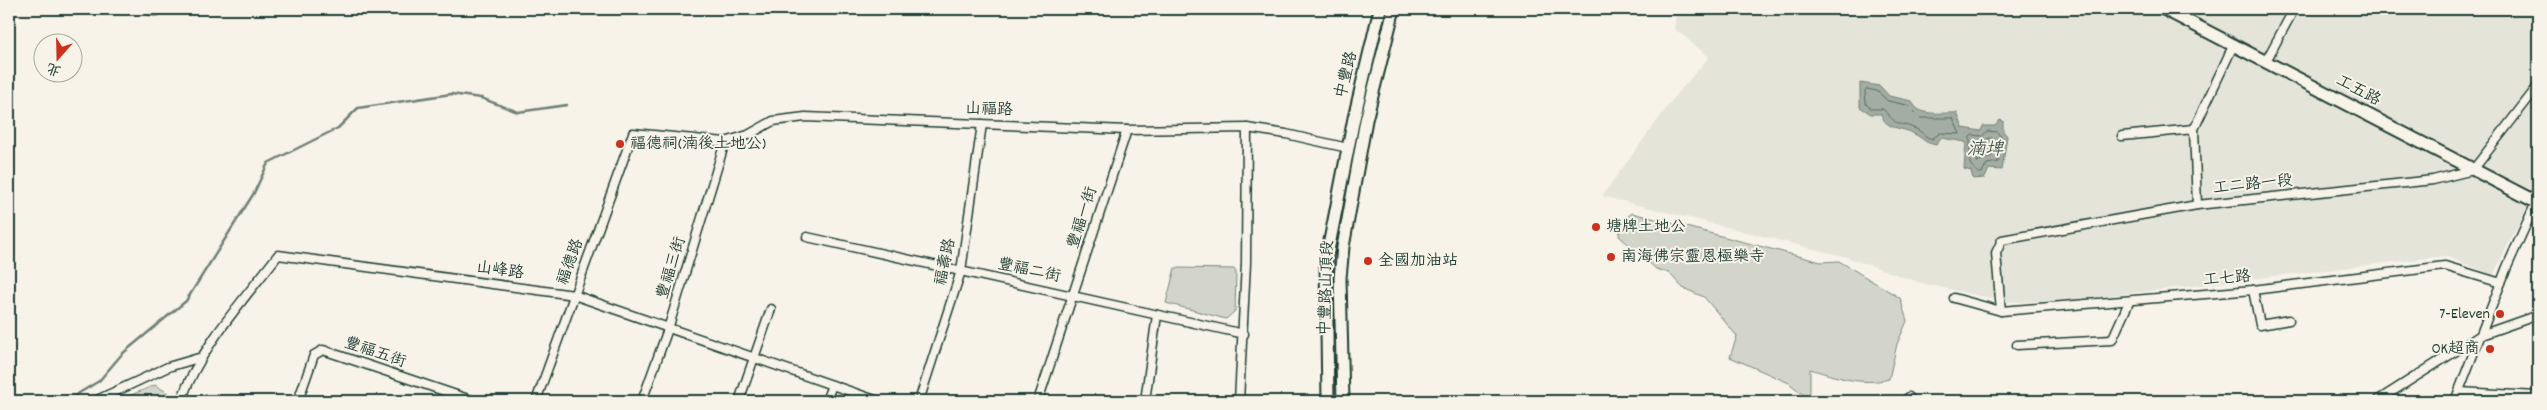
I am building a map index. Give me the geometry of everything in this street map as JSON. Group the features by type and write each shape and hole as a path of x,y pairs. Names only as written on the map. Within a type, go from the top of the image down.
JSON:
{"main road":[{"name":"中豐路","path":"1348,148 1380,9"},
{"name":"中豐路","path":"1362,148 1366,120 1394,9"},
{"name":"工五路","path":"2164,9 2473,170 2537,200"},
{"name":"中豐路山頂段","path":"1328,401 1326,262 1348,148"},
{"name":"中豐路山頂段","path":"1343,401 1340,278 1343,247 1362,148"}],"street":[{"path":"2266,61 2294,9"},
{"path":"2197,205 2194,129 2233,46"},
{"path":"2473,170 2538,86"},
{"name":"山福路","path":"632,133 725,142 748,134 773,121 792,118 1127,130 1247,128 1286,134 1348,148"},
{"name":"福壽路","path":"919,401 961,270 982,124"},
{"path":"1239,401 1244,334 1247,128"},
{"path":"2122,136 2194,129"},
{"name":"豐福一街","path":"1038,401 1127,130"},
{"name":"福德路","path":"536,401 632,133"},
{"name":"豐福三街","path":"642,401 668,329 725,142"},
{"name":"工二路一段","path":"2001,310 1996,253 2002,240 2197,205 2433,180 2473,170"},
{"path":"2455,401 2501,283 2537,200"},
{"name":"豐福二街","path":"807,237 1244,334"},
{"name":"山峰路","path":"181,401 188,380 202,357 278,255 574,295 878,401"},
{"name":"工七路","path":"1954,298 2001,310 2129,302 2253,290 2445,266 2501,283"},
{"path":"2253,290 2260,325 2289,320"},
{"path":"2017,345 2112,340 2129,302"},
{"path":"739,401 771,309"},
{"path":"1145,401 1157,315"},
{"path":"2377,401 2389,398 2481,335 2538,315"},
{"name":"豐福五街","path":"298,401 314,355 323,350 474,401"},
{"path":"96,401 168,367 202,357"},
{"path":"826,401 832,385"},
{"path":"2459,392 2538,396"}],"shaded area":[{"path":"1677,9 2538,9 2538,185 2493,275 2445,256 2073,300 2008,302 1921,283 1846,257 1602,196 1676,95 1709,57 1674,28"},
{"path":"1632,213 1821,262 1839,261 1900,298 1907,321 1897,344 1889,379 1869,382 1859,381 1839,378 1810,369 1810,400 1789,383 1730,357 1737,336 1704,297 1683,288 1669,273 1656,269 1619,236 1621,222"},
{"path":"1175,268 1234,269 1236,272 1235,311 1226,319 1166,303"},
{"path":"155,385 168,393 165,401 117,401"}],"water":[{"name":"湳埤","path":"1860,83 1880,86 1889,96 1912,101 1919,110 1925,112 1957,113 1963,128 1981,131 1983,126 1995,126 2000,120 2003,121 2003,131 2007,136 2002,170 1989,169 1985,178 1973,179 1971,171 1964,169 1966,142 1941,138 1936,145 1931,144 1909,132 1890,126 1881,114 1871,114 1860,107"}],"waterway":[{"path":"66,401 99,381 122,354 186,301 254,193 268,163 338,128 358,108 451,94 481,98 518,112 567,105"}],"place":[{"name":"福德祠(湳後土地公)","path":"620,144"},
{"name":"塘牌土地公","path":"1596,227"},
{"name":"南海佛宗靈恩極樂寺","path":"1611,257"},
{"name":"全國加油站","path":"1368,261"},
{"name":"7-Eleven","path":"2500,314"},
{"name":"OK超商","path":"2490,349"}]}
